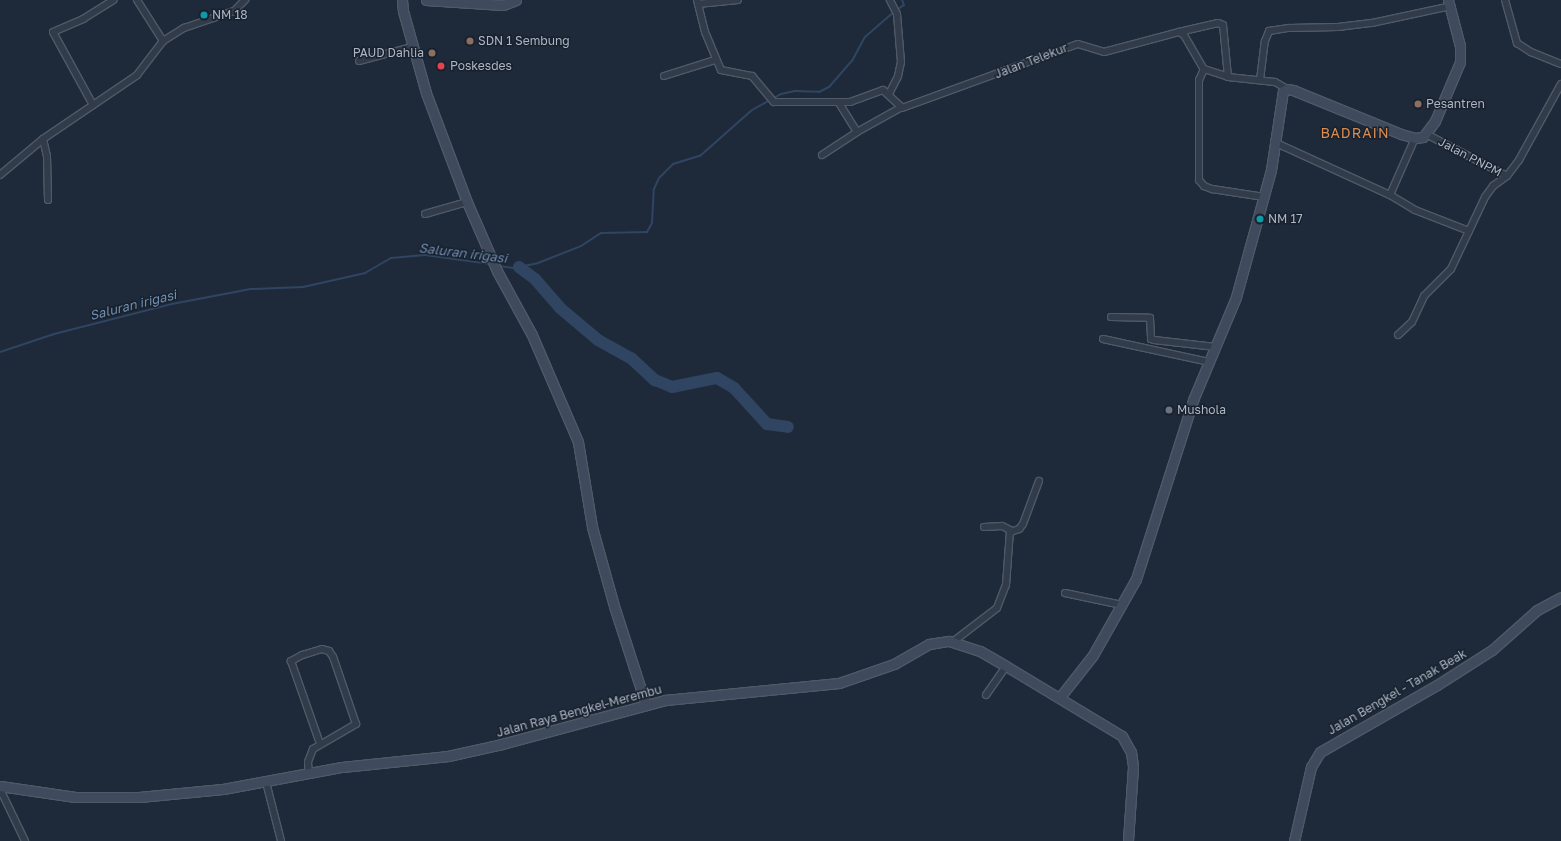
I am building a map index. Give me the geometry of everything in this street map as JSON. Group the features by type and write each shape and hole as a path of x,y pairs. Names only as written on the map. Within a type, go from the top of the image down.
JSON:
{"street":[{"path":"93,105 52,32 83,19 114,0"},
{"path":"137,0 163,41"},
{"path":"402,0 402,6 412,47 426,93 467,202 492,261 532,335 578,442 594,533 646,705"},
{"path":"426,0 503,5 516,0"},
{"path":"738,0 697,2 715,60 724,72 741,72 752,76 774,102 839,102 858,100 880,90 889,94 900,108"},
{"path":"889,94 898,76 901,62 896,14 890,0"},
{"path":"1505,0 1516,43 1531,52 1561,64"},
{"path":"0,175 44,139 137,75 163,41 184,28 230,13 243,1"},
{"path":"1179,32 1184,35 1204,69 1228,77 1275,82 1415,138 1426,134 1453,84 1460,62 1460,46 1450,3 1372,23 1338,28 1289,28 1270,31 1263,50 1260,80"},
{"name":"Jalan Telekur","path":"822,155 857,132 900,108 1078,44 1104,52 1218,23 1223,25 1228,77"},
{"path":"359,61 412,47"},
{"path":"664,76 715,60"},
{"path":"1204,69 1199,80 1199,180 1204,186 1212,189 1264,198"},
{"name":"Jalan PNPM","path":"1426,134 1507,176 1532,134 1537,131 1561,84"},
{"path":"1060,697 1093,654 1136,579 1190,407 1236,297 1264,198 1281,98 1287,88"},
{"path":"839,102 857,132"},
{"path":"1390,195 1415,138"},
{"path":"44,139 47,156 48,200"},
{"path":"1274,142 1390,195 1416,210 1469,232"},
{"path":"1398,336 1412,322 1424,296 1450,269 1488,191 1507,176"},
{"path":"425,214 467,202"},
{"path":"1111,317 1150,318 1151,339 1154,340 1216,347"},
{"path":"1103,340 1209,362"},
{"path":"1011,532 1019,529 1023,524 1039,481"},
{"path":"984,527 1002,526 1011,532"},
{"path":"1011,532 1006,585 999,605 954,641 1006,666 1060,697 1110,727 1128,745 1133,767 1128,841"},
{"path":"1065,593 1122,605"},
{"name":"Jalan Bengkel - Tanak Beak","path":"1294,841 1311,767 1320,752 1443,681 1492,650 1537,610 1561,597"},
{"name":"Jalan Raya Bengkel-Merembu","path":"0,788 53,795 109,798 223,789 342,767 448,756 502,744 665,700 839,683 894,664 929,644 954,641"},
{"path":"308,774 310,754 320,744 353,728 356,720 333,656 329,651 322,649 302,654 291,661 320,744"},
{"path":"986,695 1006,666"},
{"path":"266,782 281,841"},
{"path":"0,788 25,841"}],"waterway":[{"name":"Saluran irigasi","path":"898,9 904,5 902,0"},
{"name":"Saluran irigasi","path":"499,266 513,268 538,263 581,246 601,233 647,232 652,223 654,189 659,178 673,164 700,156 752,110 781,94 795,91 819,92 829,87 852,61 865,37 894,12"},
{"name":"Saluran irigasi","path":"0,352 54,334 172,304 251,289 303,287 365,273 391,258 425,255 490,264"},
{"path":"519,267 535,279 560,308 598,340 631,358 655,380 672,387 717,378 734,388 767,424 788,427"}],"place":[{"name":"NM 18","path":"204,15"},
{"name":"SDN 1 Sembung","path":"470,41"},
{"name":"PAUD Dahlia","path":"432,53"},
{"name":"Poskesdes","path":"441,66"},
{"name":"Pesantren","path":"1418,104"},
{"name":"NM 17","path":"1260,219"},
{"name":"Mushola","path":"1169,410"}],"district":[{"name":"BADRAIN","path":"1355,133"}]}
